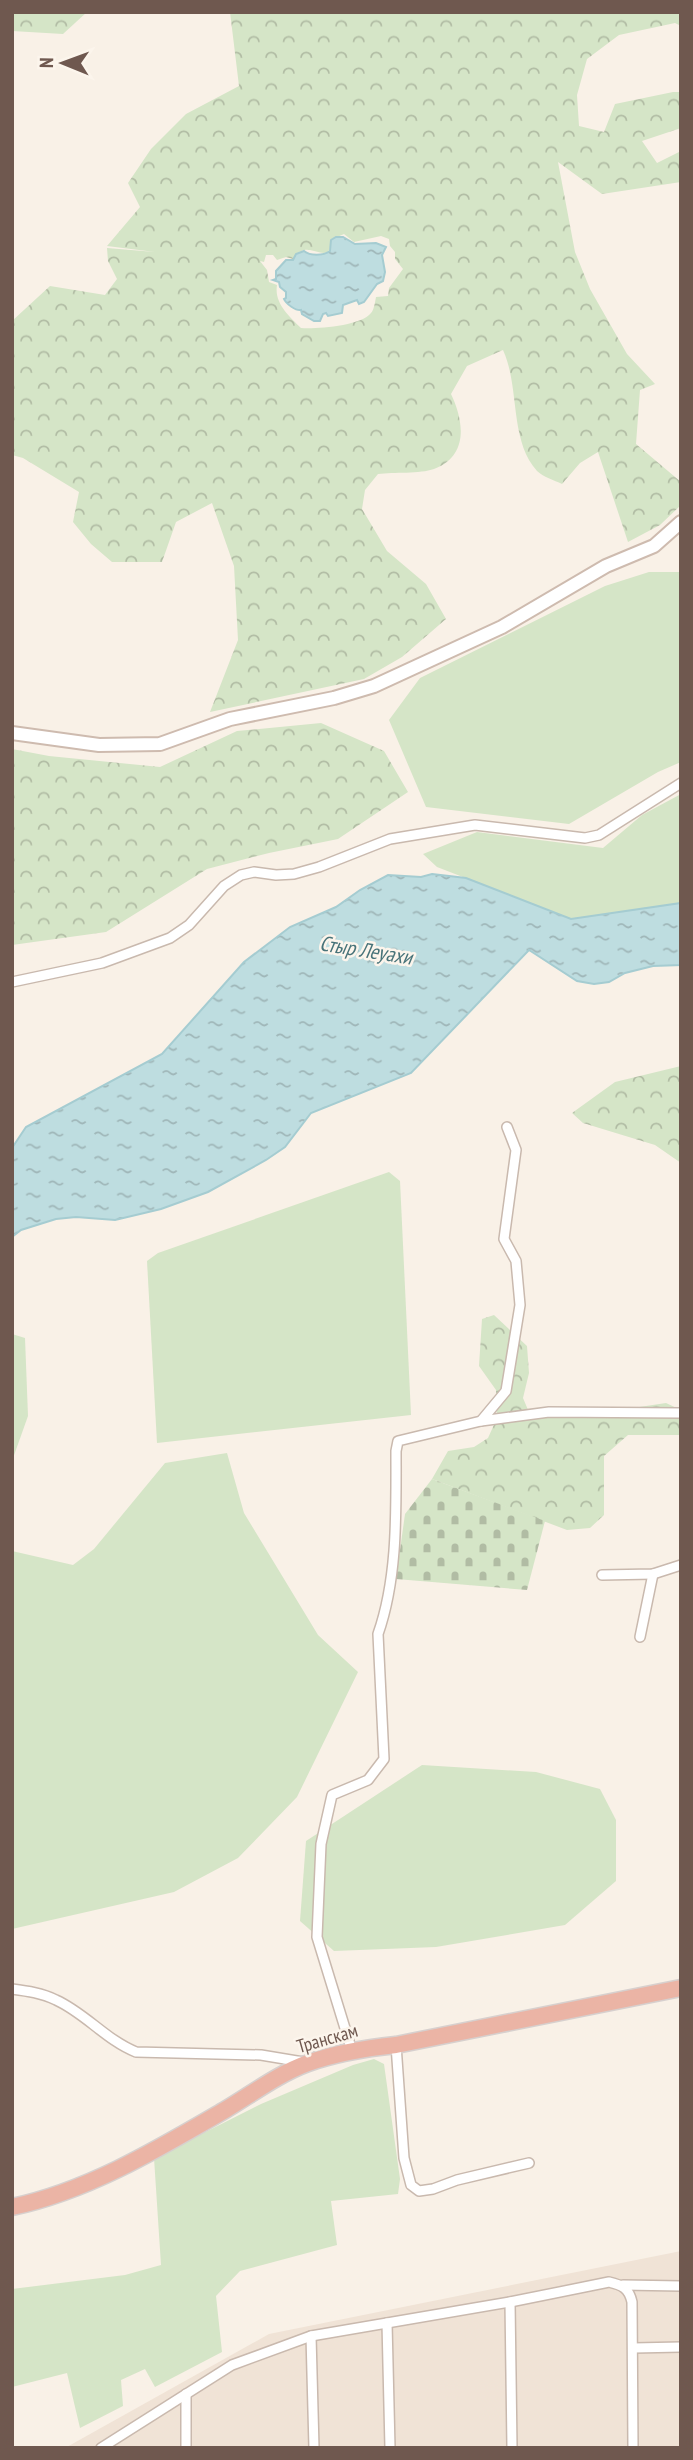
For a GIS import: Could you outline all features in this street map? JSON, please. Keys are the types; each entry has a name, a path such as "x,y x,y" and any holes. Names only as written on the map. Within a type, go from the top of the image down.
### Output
{"highway":[{"name":"Транскам","path":"12,2207 53,2196 150,2152 282,2075 308,2063 352,2051 396,2045 681,1988"}],"main road":[{"path":"12,733 99,745 160,744 230,719 334,698 374,686 502,627 603,568 654,546 681,522"}],"street":[{"path":"12,982 102,963 170,938 189,925 224,886 254,872 294,874 390,839 475,825 585,838 599,835 681,783"},
{"path":"481,1420 506,1391 520,1305 516,1261 504,1239 516,1150 507,1127"},
{"path":"352,2051 317,1937 321,1844 332,1795 368,1780 384,1759 379,1634 384,1618 396,1525 398,1441 481,1420 548,1412 681,1413"},
{"path":"602,1575 653,1574 681,1565"},
{"path":"640,1637 653,1574"},
{"path":"12,1989 57,2000 120,2046 136,2052 261,2055 308,2063"},
{"path":"396,2045 404,2158 411,2185 419,2191 433,2189 457,2180 529,2163"},
{"path":"101,2448 232,2365 311,2336 609,2282 647,2287 681,2286"},
{"path":"623,2285 632,2302 633,2448"},
{"path":"510,2302 512,2448"},
{"path":"387,2323 390,2448"},
{"path":"311,2336 314,2448"},
{"path":"634,2348 681,2347"},
{"path":"186,2394 186,2448"}],"shaded area":[{"path":"681,2251 681,2448 65,2448 269,2334"}],"green space":[{"path":"12,12 87,12 63,34 12,31"},
{"path":"230,12 681,12 681,26 675,23 619,35 587,59 577,95 579,126 604,132 615,104 681,92 681,128 642,141 657,163 681,151 681,182 602,194 558,162 575,252 590,289 627,354 655,384 640,390 636,444 681,482 681,505 660,525 628,542 598,452 580,463 562,484 537,471 522,444 512,380 503,350 467,366 451,394 461,426 461,437 453,456 428,471 378,474 365,490 362,509 387,551 426,584 446,619 402,657 364,679 210,712 238,640 234,566 212,503 176,522 162,562 112,562 91,544 73,522 79,492 23,458 12,455 12,321 50,286 105,295 117,279 108,261 107,248 155,252 107,246 140,207 128,183 151,149 186,114 239,86","holes":["344,234 354,242 381,236 389,239 395,259 403,269 389,288 388,296 376,297 372,312 358,321 328,327 301,328 283,309 278,298 277,285 269,282 267,270 260,261 264,262 266,255 273,255 277,260 286,257 293,259 296,254 305,250 324,253 329,250 330,240"]},
{"path":"649,572 681,572 681,762 658,772 569,824 426,807 389,720 420,678 605,586"},
{"path":"321,723 384,751 408,792 338,839 207,869 106,932 12,945 12,749 49,756 160,767 237,731"},
{"path":"681,794 681,903 571,919 437,867 423,854 477,832 603,848 642,815"},
{"path":"681,1066 681,1163 655,1145 583,1123 572,1113 615,1082"},
{"path":"389,1172 400,1181 411,1415 157,1443 147,1261 158,1253"},
{"path":"494,1315 527,1346 529,1373 523,1398 531,1417 566,1418 666,1403 681,1410 681,1435 628,1435 604,1456 604,1515 590,1528 567,1530 432,1479 448,1451 474,1447 488,1438 497,1418 496,1390 479,1366 482,1319"},
{"path":"12,1334 25,1338 28,1416 12,1461"},
{"path":"227,1453 244,1513 318,1635 358,1672 297,1797 238,1858 174,1892 12,1929 12,1551 73,1565 94,1549 165,1463"},
{"path":"432,1479 545,1521 527,1590 396,1579 405,1514"},
{"path":"422,1765 536,1772 600,1789 616,1820 616,1881 565,1925 436,1947 334,1951 300,1921 306,1841"},
{"path":"374,2059 384,2064 400,2179 398,2194 331,2201 337,2245 240,2271 216,2296 222,2352 155,2387 145,2369 121,2380 123,2406 80,2428 67,2373 12,2387 12,2289 125,2275 161,2265 154,2158 261,2104 353,2065"}],"water":[{"path":"343,237 355,244 376,243 386,247 382,255 385,272 383,281 377,284 364,302 359,304 357,300 343,305 342,313 328,316 326,313 320,321 314,321 287,303 284,299 286,292 279,282 273,280 276,279 276,271 286,260 293,260 296,254 304,251 313,255 327,253 330,251 331,240"},
{"name":"Стыр Леуахи","path":"432,874 466,878 571,919 681,903 681,965 653,966 625,973 609,982 594,984 577,981 529,950 411,1073 311,1113 285,1147 266,1160 208,1192 161,1209 115,1220 76,1217 56,1219 21,1230 12,1237 12,1148 26,1127 162,1054 244,962 290,927 336,907 388,875 421,877"}]}
